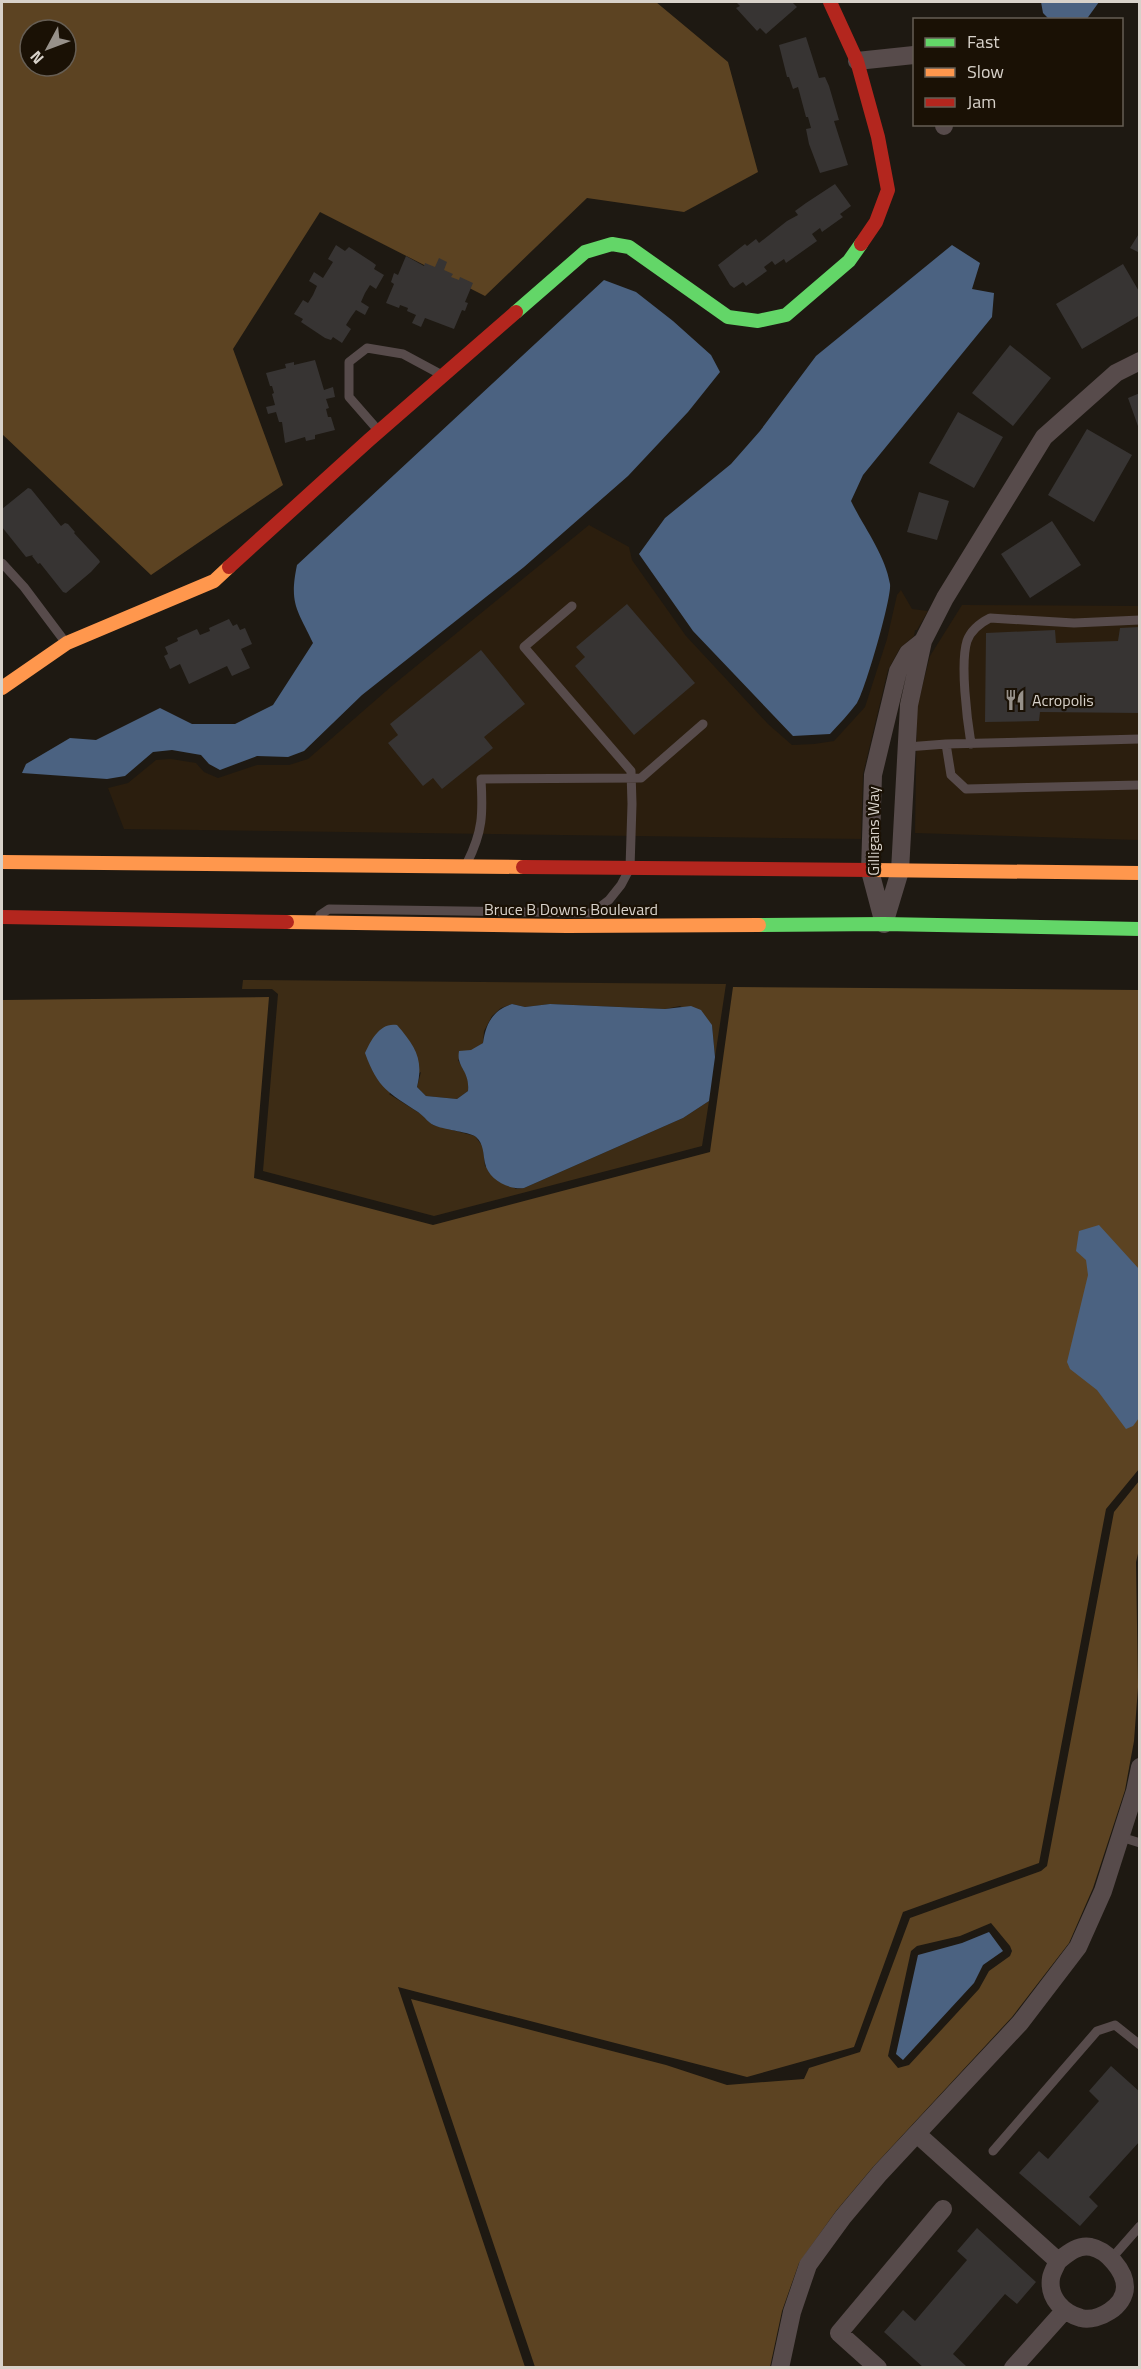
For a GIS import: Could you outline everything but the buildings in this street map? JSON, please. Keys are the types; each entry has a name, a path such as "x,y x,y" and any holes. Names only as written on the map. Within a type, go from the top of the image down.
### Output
{"main road":[{"path":"2,687 67,643 214,580 379,431 585,252 612,244 630,247 728,317 758,321 786,315 849,261 876,222 888,190 878,137 857,61 830,2"},
{"path":"2,862 1140,873"},
{"name":"Bruce B Downs Boulevard","path":"2,917 567,926 884,924 1140,929"}],"street":[{"path":"857,61 913,55"},
{"name":"Gilligans Way","path":"884,924 900,871 909,705 923,641 945,598 1044,437 1116,373 1140,361"},
{"name":"Gilligans Way","path":"884,924 870,871 873,775 898,671 909,653 923,641"},
{"path":"780,2367 792,2312 808,2265 851,2208 1020,2023 1078,1947 1103,1891 1135,1791 1140,1767"},
{"path":"917,2134 1058,2260"},
{"path":"878,2367 839,2333 942,2209"},
{"path":"1091,2247 1111,2259 1122,2272 1125,2289 1116,2306 1103,2317 1083,2319 1064,2311 1053,2295 1051,2278 1058,2260 1073,2249 1091,2247"},
{"path":"1014,2367 1064,2311"}],"lane":[{"path":"379,431 349,397 348,362 367,348 403,354 443,375"},
{"path":"2,563 24,587 67,643"},
{"path":"310,922 329,909 592,913 609,900 621,885 630,868 631,771 524,647 572,606"},
{"path":"971,744 966,710 965,653 967,640 981,623 990,618 1074,623 1140,620"},
{"path":"466,865 478,840 483,813 482,779 641,778 703,724"},
{"path":"907,747 1140,739"},
{"path":"946,744 951,775 966,789 1140,785"},
{"path":"1121,1837 1140,1843"},
{"path":"993,2151 1097,2031 1115,2025 1140,2045"},
{"path":"1111,2259 1140,2226"}],"shaded area":[{"path":"2,2 656,2 728,62 758,172 684,212 587,198 485,296 320,212 233,349 283,485 151,575 2,434"},
{"path":"589,525 629,547 632,560 686,636 768,724 792,745 834,741 865,707 887,639 897,595 901,590 912,609 928,611 915,630 914,636 900,648 888,670 863,774 861,839 124,829 108,788 128,783 156,760 171,759 196,763 204,772 218,778 257,765 289,765 308,759 393,685"},
{"path":"962,605 1139,606 1139,840 915,833 917,707 930,656"},
{"path":"243,980 726,984 715,1057 712,1025 680,1006 665,1009 550,1004 525,1007 512,1004 501,1008 492,1016 484,1031 483,1043 458,1060 469,1079 468,1091 457,1099 426,1096 417,1087 421,1072 389,1094 421,1114 433,1125 475,1136 483,1147 485,1166 516,1189 524,1188 683,1118 709,1101 702,1146 434,1216 263,1171 278,994 272,989 242,989"},
{"path":"733,987 1139,990 1139,1469 1106,1509 1039,1863 903,1912 854,2047 747,2077 398,1987 525,2367 2,2367 2,1000 269,997 254,1178 433,1225 710,1152"},
{"path":"1139,1481 1140,1545 1136,1562 1138,1687 1134,1741 1125,1790 1093,1888 1069,1943 1012,2017 873,2167 836,2211 799,2263 782,2311 770,2367 535,2367 411,1999 666,2065 727,2085 804,2079 809,2068 860,2052 910,1918 1041,1871 1047,1866 1114,1512","holes":["991,1923 1012,1951 1010,1956 989,1971 979,1989 909,2065 898,2068 888,2056 911,1951 917,1946 960,1936"]}],"water":[{"path":"1041,2 1099,2 1087,18 1048,18 1043,13"},
{"path":"952,245 980,263 972,289 994,293 992,317 863,475 851,501 884,562 890,584 883,624 866,681 854,707 830,734 793,736 693,631 639,554 665,518 731,464 760,431 816,356"},
{"path":"604,280 636,292 673,321 711,355 720,372 688,412 628,476 524,567 362,695 304,751 288,757 257,756 220,770 209,764 201,755 172,750 153,752 125,776 107,779 22,773 26,764 70,738 96,740 160,708 192,724 235,724 273,705 313,643 294,598 297,565"},
{"path":"512,1004 525,1007 550,1004 665,1009 691,1006 701,1010 712,1025 715,1057 709,1101 683,1118 524,1188 505,1185 490,1174 482,1146 476,1137 434,1125 391,1094 375,1075 365,1053 381,1029 397,1025 416,1053 419,1068 417,1087 426,1096 457,1099 468,1091 467,1078 459,1061 459,1051 471,1050 483,1043 486,1029 492,1018 500,1010"},
{"path":"1099,1225 1139,1269 1139,1418 1133,1426 1126,1429 1097,1390 1070,1369 1067,1362 1088,1275 1086,1260 1076,1251 1079,1231"},
{"path":"989,1932 1003,1951 983,1965 974,1983 903,2060 896,2054 918,1955 962,1943"}],"traffic: fast":[{"path":"516,312 585,252 612,244 629,247 728,317 758,321 786,315 849,261 861,244"},
{"path":"759,925 884,924 1140,929"}],"traffic: slow":[{"path":"2,688 67,643 214,581 229,567"},
{"path":"2,862 523,867"},
{"path":"871,870 1140,873"},
{"path":"287,922 567,926 759,925"}],"traffic: jam":[{"path":"830,2 857,61 878,137 888,190 876,222 861,244"},
{"path":"229,567 369,440 516,312"},
{"path":"523,867 871,870"},
{"path":"2,917 287,922"}],"place":[{"name":"Acropolis","path":"1015,700"}]}
